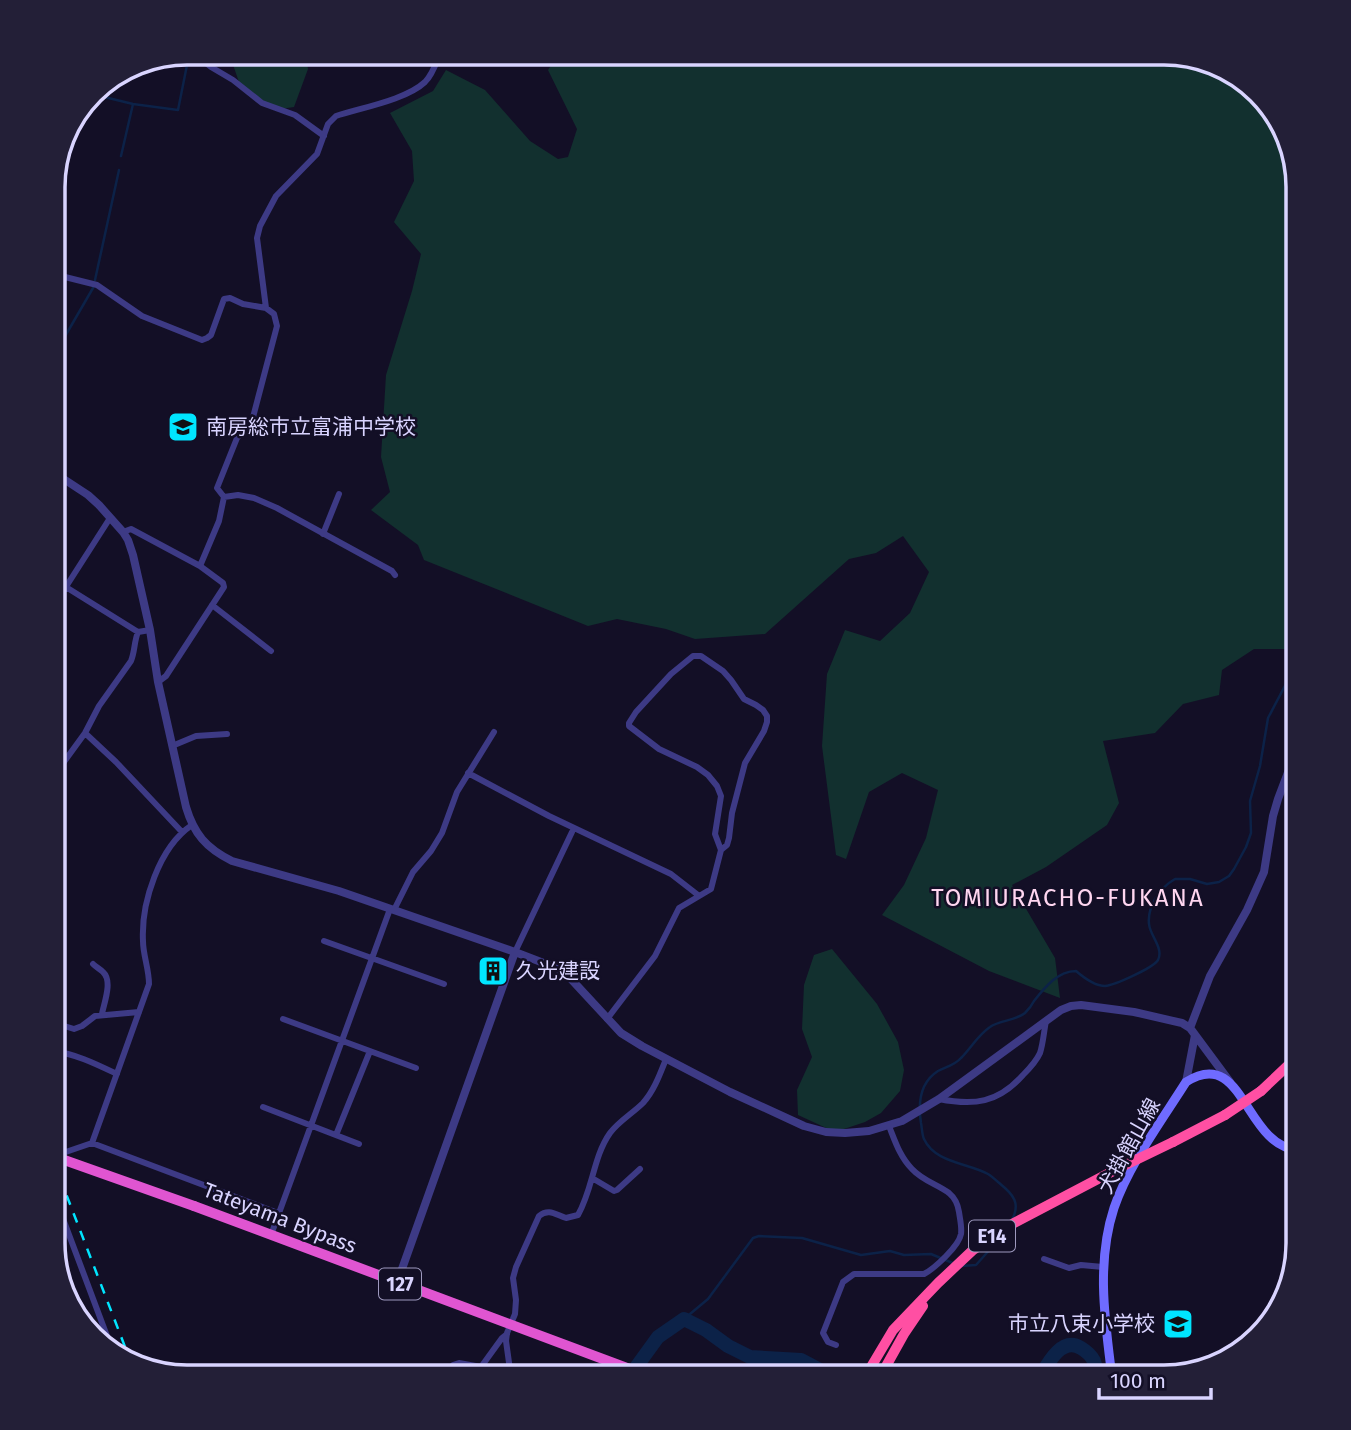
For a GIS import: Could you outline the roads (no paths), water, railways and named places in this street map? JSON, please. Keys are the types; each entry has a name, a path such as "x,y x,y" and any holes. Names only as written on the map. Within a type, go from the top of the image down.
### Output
{"highway":[{"name":"E14","path":"938,1283 983,1242 1055,1201 1225,1115 1261,1091 1286,1067"},
{"name":"Tateyama Bypass","path":"65,1161 271,1235 508,1329 620,1365"},
{"path":"872,1365 893,1330 938,1283"},
{"path":"887,1365 938,1283"}],"main road":[{"name":"犬掛館山線","path":"1111,1365 1103,1267 1117,1200 1135,1164 1186,1082 1194,1077 1210,1074 1230,1082"},
{"path":"1230,1082 1263,1130 1272,1140 1286,1147"}],"street":[{"path":"208,65 233,80 262,103 295,115 324,136"},
{"path":"266,308 257,237 276,196 317,154 328,124 335,116 405,95 424,83 435,65"},
{"path":"65,277 97,285 142,316 202,340 211,335 224,299 230,298 243,304 266,308 274,314 277,326 252,421 237,438 217,488 224,498 219,520 200,566"},
{"path":"65,480 88,495 123,532 133,555 150,630 158,682 192,825 206,844 232,861 339,891 554,967 570,979 621,1033 730,1092 804,1126 826,1132 869,1131 902,1121 939,1099 1061,1010 1071,1006 1134,1012 1182,1023 1230,1082"},
{"path":"323,534 339,494"},
{"path":"224,498 238,495 254,498 277,508 395,575"},
{"path":"110,518 66,587 138,632 150,630"},
{"path":"123,532 131,529 141,533 200,566 223,583 224,587 166,676 158,682"},
{"path":"212,605 271,651"},
{"path":"65,760 131,661 138,632"},
{"path":"607,1019 654,956 679,908 711,889 721,850 715,834 721,796 708,775 659,749 629,726 646,701 671,674 693,656 701,656 723,671 744,699 756,705 767,716 764,731 746,763 732,813 727,845 721,850"},
{"path":"271,1235 392,910 413,872 442,833 457,792 494,732"},
{"path":"85,733 182,832"},
{"path":"172,746 196,736 227,734"},
{"path":"468,774 671,874 698,895"},
{"path":"1186,1082 1192,1032 1210,976 1247,910 1264,872 1273,816 1286,778"},
{"path":"92,1143 149,984 142,932 155,876 170,847 182,832 192,825"},
{"path":"397,1283 515,952 572,832"},
{"path":"324,941 444,984"},
{"path":"93,964 105,973 107,978 102,1014"},
{"path":"65,1026 74,1029 82,1027 95,1016 102,1014 139,1012"},
{"path":"283,1019 416,1068"},
{"path":"939,1099 974,1103 995,1098 1017,1082 1040,1054 1046,1021"},
{"path":"336,1135 370,1051"},
{"path":"65,1053 117,1074"},
{"path":"482,1365 508,1329 515,1314 513,1278 539,1216 544,1212 552,1212 566,1218 578,1215 604,1144 611,1133 651,1092 666,1059"},
{"path":"263,1107 359,1144"},
{"path":"836,1345 828,1342 823,1333 843,1282 854,1273 924,1274 933,1269 960,1239 962,1231 953,1197 921,1178 909,1167 897,1148 889,1126"},
{"path":"65,1152 92,1143 278,1213"},
{"path":"592,1178 617,1191 640,1169"},
{"path":"65,1226 106,1333"},
{"path":"1044,1259 1069,1268 1081,1265 1103,1267"},
{"path":"508,1329 506,1341 509,1365"}],"waterway":[{"path":"105,97 178,110 187,65"},
{"path":"121,156 133,104"},
{"path":"95,280 119,170"},
{"path":"65,336 93,288"},
{"path":"1012,1220 1015,1202 1005,1188 988,1174 944,1158 929,1147 923,1137 920,1116 923,1088 938,1071 959,1060 990,1027 1025,1013 1043,990 1063,974 1076,971 1093,983 1105,986 1133,976 1158,960 1158,946 1150,928 1149,917 1160,892 1175,879 1190,879 1207,884 1219,882 1229,876 1246,847 1251,833 1250,801 1260,766 1268,718 1286,684"},
{"path":"684,1319 708,1299 753,1238 759,1236 802,1238 861,1255 890,1251 904,1255 931,1254 955,1264"},
{"path":"961,1266 976,1265 1001,1237"},
{"path":"638,1365 658,1337 684,1319 750,1357 801,1360 810,1365"},
{"path":"1047,1365 1062,1348 1074,1345 1083,1349 1095,1365"}],"railway":[{"path":"65,1191 126,1349"}],"place":[{"name":"南房総市立富浦中学校","path":"183,427"},
{"name":"久光建設","path":"493,971"},
{"name":"市立八束小学校","path":"1178,1324"}],"district":[{"name":"TOMIURACHO-FUKANA","path":"1068,898"}]}
